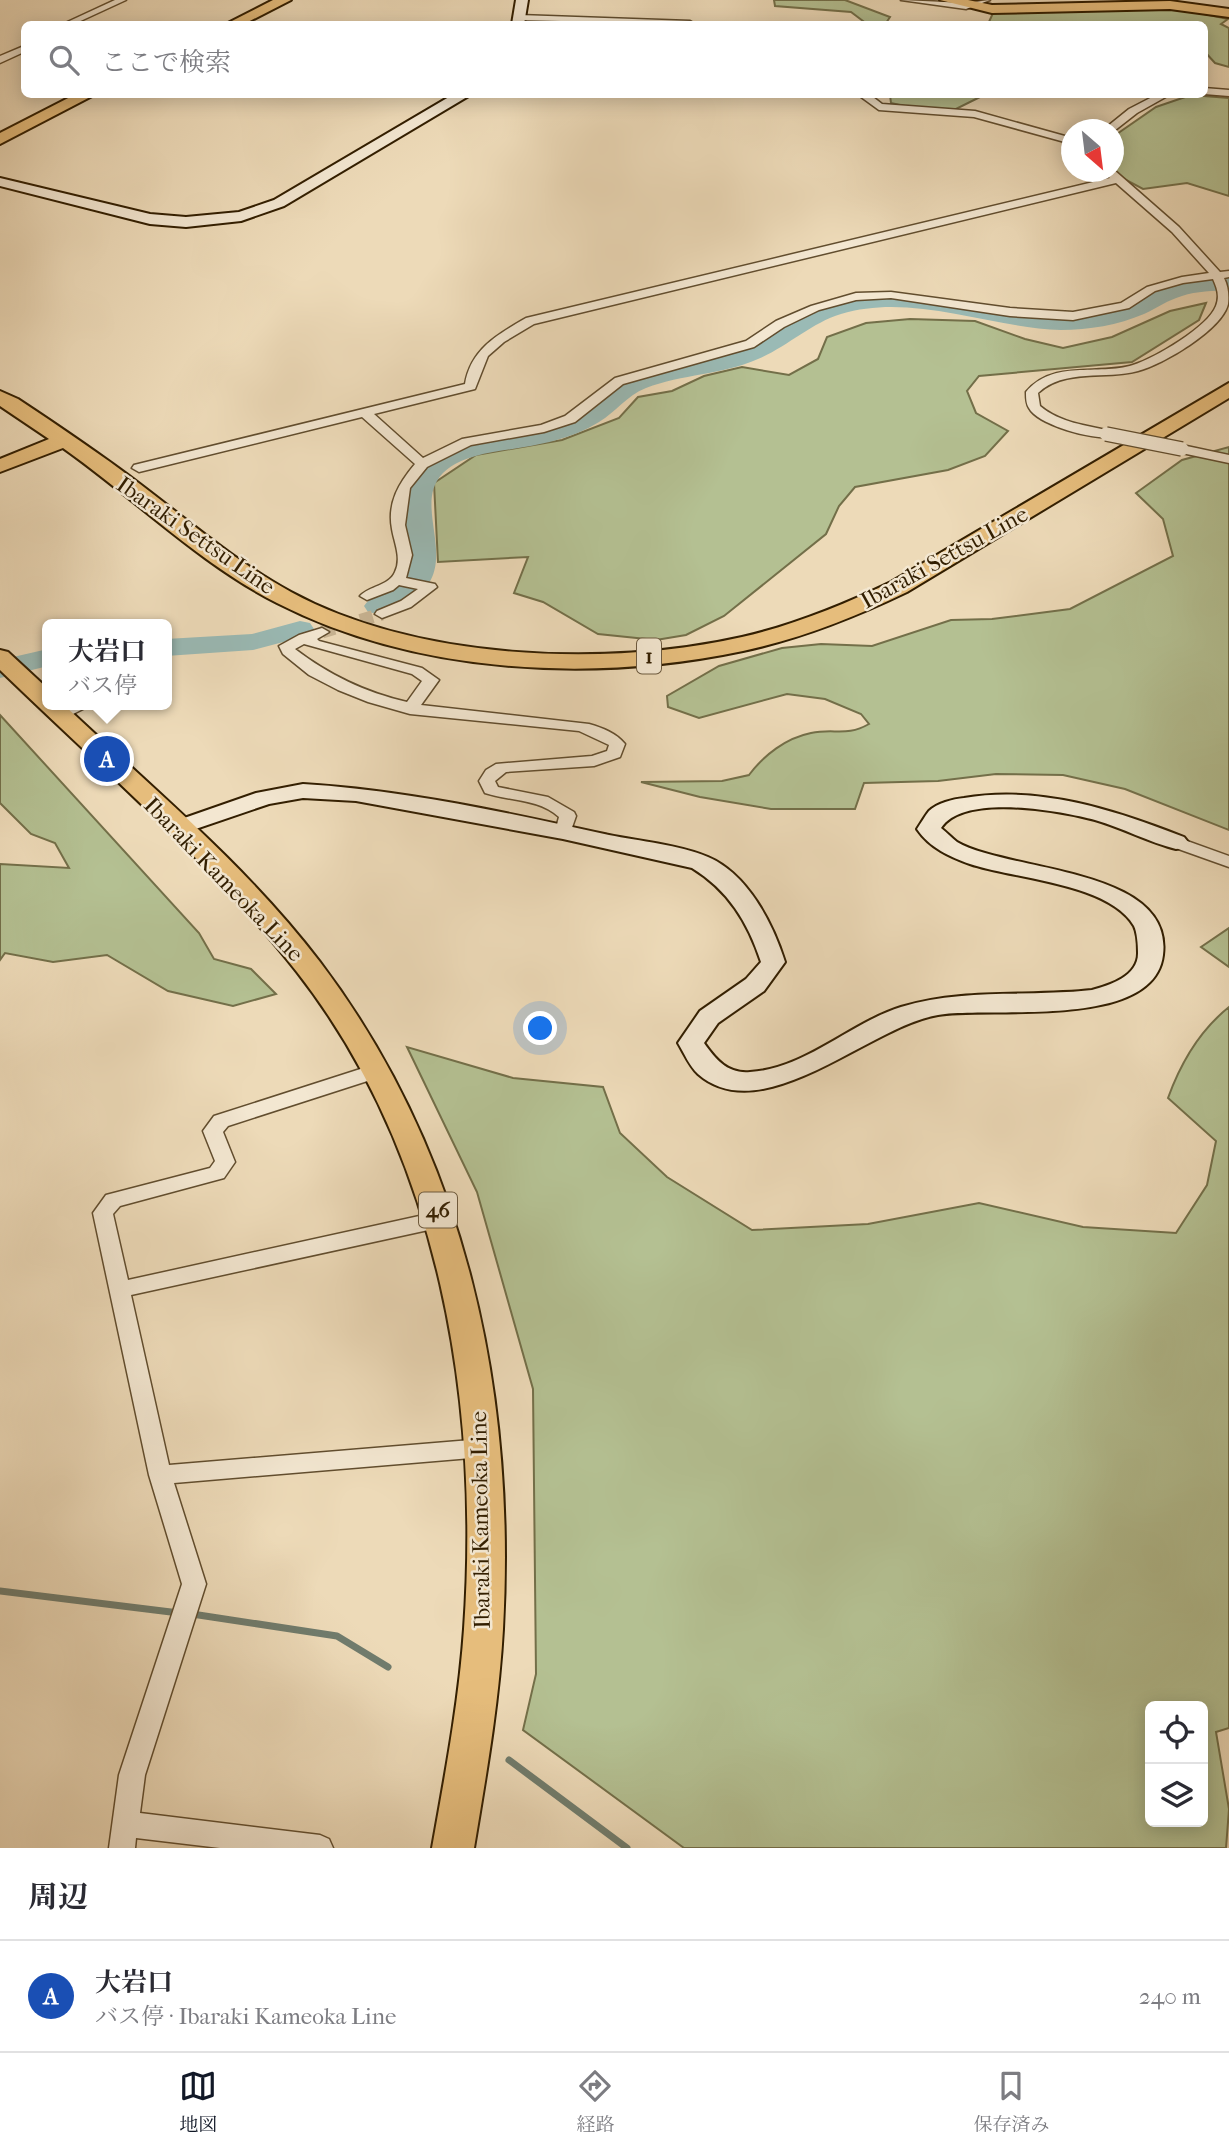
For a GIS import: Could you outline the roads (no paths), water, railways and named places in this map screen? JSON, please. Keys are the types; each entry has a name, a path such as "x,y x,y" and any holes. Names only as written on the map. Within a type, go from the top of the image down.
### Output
{"main road":[{"path":"224,21 269,0"},
{"path":"239,21 284,0"},
{"path":"947,0 966,6 1025,10 1178,5 1229,13"},
{"path":"0,128 64,98"},
{"path":"0,139 81,98"},
{"name":"Ibaraki Settsu Line","path":"63,442 83,452 248,576 319,614 403,641 440,648 517,658 590,659 682,652 736,644 800,628 864,604 899,587 1229,390"},
{"path":"0,397 63,442"},
{"path":"0,466 63,442"},
{"name":"Ibaraki Kameoka Line","path":"0,657 42,693"},
{"name":"Ibaraki Kameoka Line","path":"61,710 241,890 302,960 379,1070 416,1148 442,1219 471,1340 483,1448 485,1598 473,1722 453,1848"}],"street":[{"path":"75,21 122,0"},
{"path":"518,21 522,0"},
{"path":"905,0 966,6 986,0"},
{"path":"0,51 21,45"},
{"path":"0,60 21,50"},
{"path":"1208,91 1229,93"},
{"path":"0,182 150,219 186,222 241,216 279,203 458,98"},
{"path":"867,98 879,107 975,114 1061,138"},
{"path":"1122,119 1158,98"},
{"path":"139,468 471,386 472,364 490,347 530,321 1086,182"},
{"path":"1122,182 1156,210 1222,279 1224,294 1221,308 1210,323 1157,360 1129,369 1053,378 1037,386 1032,392 1034,407 1053,421 1229,459"},
{"path":"399,580 405,566 398,525 404,487 422,464 467,442 544,428 570,419 619,381 750,344 795,316 838,300 891,295 1022,313 1073,316 1125,306 1151,289 1182,280 1222,279"},
{"path":"364,412 422,464"},
{"path":"367,596 399,580 430,587 396,609 382,614"},
{"path":"322,632 286,646 299,662 321,678 351,692 410,709 575,726 604,733 617,744 614,754 594,761 502,767 492,773 487,781 491,790 506,796 551,801 560,806 568,816 563,832"},
{"path":"304,638 314,644 417,671 431,680 410,709"},
{"path":"178,828 264,798 303,791 356,794 563,832 700,862 715,870 734,887 769,946 773,962 758,983 712,1011 697,1026 691,1043 699,1060 716,1075 740,1081 774,1080 899,1016 937,1006 984,1001 1080,1002 1128,987 1144,974 1151,958 1151,941 1144,924 1131,909 1109,894 1080,883 956,852 935,839 929,829 931,821 941,811 952,806 983,802 1054,804 1104,816 1229,862"},
{"path":"320,1848 124,1836 132,1775 194,1584 160,1475 103,1213 113,1200 217,1173 225,1162 214,1131 221,1121 379,1070"},
{"path":"118,1290 442,1219"},
{"path":"160,1475 483,1448"}],"waterway":[{"path":"378,606 394,599 418,581 424,556 417,508 418,492 425,477 439,464 466,451 541,437 566,429 598,412 617,393 635,384 663,375 738,359 763,348 823,313 863,302 920,303 1005,318 1061,323 1121,315 1179,290 1229,283"},
{"path":"172,648 253,642 300,629"},
{"path":"0,669 42,658"},
{"path":"0,1591 179,1613"},
{"path":"192,1614 337,1636 388,1667"},
{"path":"509,1760 627,1848"}],"tunnel":[{"path":"322,632 382,614"}],"place":[{"name":"大岩口","path":"107,759"}]}
